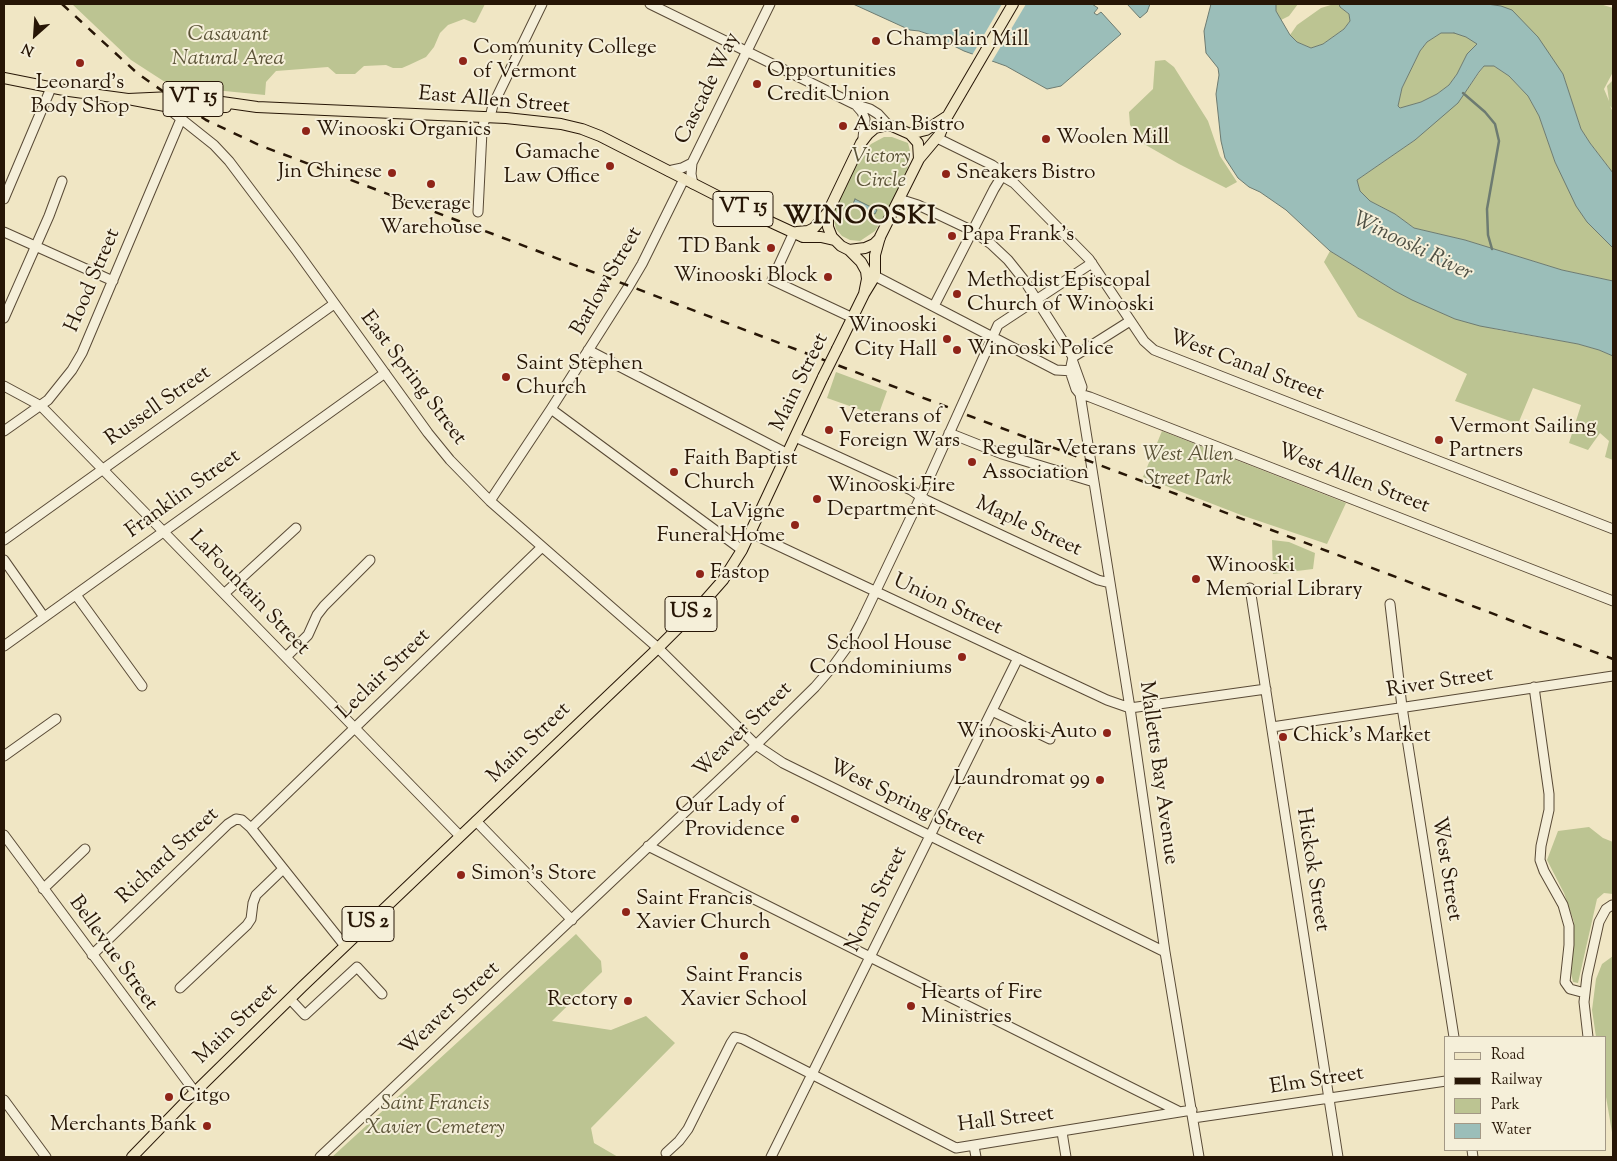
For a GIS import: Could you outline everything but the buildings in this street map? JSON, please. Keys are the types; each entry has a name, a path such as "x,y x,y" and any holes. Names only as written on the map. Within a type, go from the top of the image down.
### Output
{"main road":[{"name":"Main Street","path":"132,1157 194,1092 290,999 658,648 723,580 742,550 864,294 875,276 875,255 880,238 903,201 919,159 937,138 947,117 1013,4"},
{"name":"East Allen Street","path":"4,78 51,88 165,106 187,108 258,106"},
{"name":"East Allen Street","path":"128,99 172,98 258,106 546,121 582,129 600,136 803,237 821,237 834,240"},
{"name":"Main Street","path":"910,134 926,130 947,117"},
{"path":"834,240 828,227 828,212 864,138 875,128 889,126 899,128 910,134 918,143 919,159"},
{"name":"VT 15","path":"794,232 808,231 814,228 828,212"},
{"path":"849,250 865,248 874,244 880,238"},
{"name":"Main Street","path":"834,240 849,250 866,271 867,284 864,294"}],"street":[{"path":"478,212 482,131 542,4"},
{"path":"650,4 854,104 874,111 889,126"},
{"name":"Cascade Way","path":"689,181 692,163 770,4"},
{"path":"4,199 51,88"},
{"path":"854,104 862,112 865,119 864,138"},
{"name":"East Spring Street","path":"165,106 214,145 230,161 444,453 490,501 658,648"},
{"name":"Hood Street","path":"4,431 48,400 72,370 82,353 181,119"},
{"name":"West Canal Street","path":"937,138 992,165 999,170 1002,176 1014,183 1092,263 1147,345 1158,352 1613,529"},
{"name":"Cascade Way","path":"668,171 682,168 692,163"},
{"path":"934,306 996,184 1002,176"},
{"path":"4,318 51,211 62,181"},
{"name":"Barlow Street","path":"490,501 551,409 642,264 689,181"},
{"name":"Malletts Bay Avenue","path":"903,201 918,205 973,231 1008,260 1036,300 1073,365 1076,389 1080,394 1130,708 1165,952 1199,1157"},
{"path":"4,232 113,281"},
{"path":"794,232 772,280 853,318"},
{"name":"Weaver Street","path":"320,1157 756,745 815,687 834,665 850,643 875,592 921,496 998,325 1092,263"},
{"path":"875,276 1056,370 1073,365 1130,321"},
{"name":"Russell Street","path":"4,540 334,304"},
{"path":"588,350 788,454"},
{"name":"Franklin Street","path":"4,646 385,373"},
{"name":"LaFountain Street","path":"4,386 41,406 460,836"},
{"name":"West Allen Street","path":"1080,394 1613,601"},
{"path":"551,409 742,550"},
{"path":"949,433 1002,454 1094,482"},
{"name":"Maple Street","path":"795,437 911,490 1098,580 1110,583"},
{"path":"225,594 296,528"},
{"name":"Union Street","path":"750,533 1114,703 1130,708"},
{"name":"Leclair Street","path":"251,828 542,547"},
{"path":"4,560 44,617"},
{"path":"286,657 308,634 317,615 324,606 370,560"},
{"name":"Hickok Street","path":"1250,588 1338,1157"},
{"path":"76,595 142,686"},
{"name":"West Street","path":"1390,604 1402,707 1454,1036"},
{"name":"West Spring Street","path":"658,648 756,745 783,763 1165,952"},
{"name":"North Street","path":"771,1157 1018,658"},
{"name":"River Street","path":"1272,727 1613,676"},
{"path":"1534,687 1549,794 1549,810 1540,846 1540,860 1563,905 1569,926 1565,982 1570,989 1585,993"},
{"path":"1130,708 1266,689"},
{"path":"992,711 1050,739"},
{"path":"4,756 56,719"},
{"name":"Richard Street","path":"92,955 232,820 242,820 251,828"},
{"path":"476,822 572,920"},
{"path":"251,828 345,946"},
{"name":"Bellevue Street","path":"4,835 194,1092"},
{"path":"648,846 1180,1112"},
{"path":"43,889 85,849"},
{"path":"180,988 247,925 251,919 256,895 283,869"},
{"path":"1588,1036 1585,993 1597,929 1606,909 1612,905"},
{"path":"290,999 306,1015 357,966 382,994"},
{"name":"Hall Street","path":"666,1153 679,1141 688,1128 735,1037 743,1039 956,1148 1180,1112 1192,1114"},
{"name":"Elm Street","path":"1192,1114 1329,1098 1444,1081"},
{"path":"4,1100 46,1157"},
{"path":"1062,1132 1066,1157"},
{"path":"974,1146 976,1157"}],"green space":[{"name":"Casavant Natural Area","path":"72,4 485,4 476,22 464,19 448,25 440,33 434,47 426,57 402,68 393,68 386,65 364,66 355,74 336,74 328,67 276,71 266,82 265,95 174,86 165,82 131,60"},
{"path":"1276,4 1298,4 1289,16 1281,20 1276,11"},
{"path":"1339,4 1349,14 1350,21 1344,29 1323,44 1311,48 1297,42 1290,35 1297,25 1321,8"},
{"path":"1487,4 1600,4 1613,8 1613,72 1604,89 1609,101 1607,86 1613,80 1613,109 1610,106 1613,112 1613,173 1581,129 1563,74"},
{"path":"1454,32 1477,44 1467,54 1449,85 1421,102 1401,108 1398,106 1402,88 1420,51 1427,42 1441,33"},
{"path":"1165,60 1174,67 1208,121 1220,156 1237,182 1226,188 1144,144 1130,125 1129,112 1153,89 1155,61"},
{"path":"1484,66 1494,66 1509,76 1528,96 1539,116 1555,162 1587,222 1613,248 1613,281 1562,270 1465,240 1414,228 1395,214 1370,201 1360,191 1357,180 1415,140 1466,91"},
{"name":"Victory Circle","path":"884,137 892,137 908,143 910,151 908,167 887,212 875,231 860,241 850,240 842,236 836,229 833,217 835,209 862,154 871,144"},
{"path":"1330,251 1395,291 1455,319 1499,330 1578,344 1613,356 1613,460 1605,457 1609,441 1600,433 1588,450 1569,443 1581,405 1533,388 1518,424 1455,401 1467,374 1358,317 1324,262"},
{"path":"836,372 887,391 878,416 827,398"},
{"name":"West Allen Street Park","path":"1162,431 1346,503 1327,544 1241,515 1143,477"},
{"path":"1272,540 1289,542 1315,553 1313,569 1273,574"},
{"path":"1589,827 1603,838 1613,842 1613,894 1604,893 1597,899 1578,983 1573,982 1571,973 1574,922 1564,893 1547,860 1558,831"},
{"name":"Saint Francis Xavier Cemetery","path":"576,934 601,961 602,972 552,1021 611,1030 646,1016 675,1043 591,1128 594,1143 618,1157 332,1157"},
{"path":"1613,956 1613,1138 1607,1103 1607,1036 1596,1036 1592,1010 1596,979 1602,964"}],"water":[{"path":"853,4 1092,4 1098,8 1094,13 1097,15 1101,12 1121,34 1061,86 1047,89 1006,66 964,51 934,36 910,30"},
{"path":"1127,4 1150,4 1147,12 1140,18"},
{"name":"Winooski River","path":"1211,4 1276,4 1276,11 1290,35 1297,42 1311,48 1323,44 1344,29 1350,21 1349,14 1339,4 1487,4 1512,10 1538,37 1563,74 1581,129 1613,173 1613,248 1587,222 1576,206 1555,162 1539,116 1528,96 1509,76 1494,66 1484,66 1458,103 1415,140 1357,180 1360,191 1370,201 1395,214 1414,228 1465,240 1562,270 1613,281 1613,356 1578,344 1480,326 1455,319 1412,300 1330,251 1286,210 1260,192 1249,187 1238,178 1225,158 1221,141 1216,94 1219,75 1218,68 1206,53 1204,31","holes":["1441,33 1454,33 1466,37 1477,44 1467,54 1449,85 1421,102 1400,108 1398,106 1402,88 1420,51 1427,42"]},
{"path":"855,199 877,210 875,214 853,204"}],"pier":[{"path":"1002,4 1026,4 991,63 971,57"}],"waterway":[{"path":"1463,93 1485,112 1495,124 1499,141 1487,209 1488,235 1492,249"}],"railway":[{"path":"62,4 137,73 206,120 259,145 950,408"},
{"path":"967,415 1613,659"}],"place":[{"name":"Champlain Mill","path":"876,41"},
{"name":"Community College of Vermont","path":"463,61"},
{"name":"Leonard's Body Shop","path":"80,63"},
{"name":"Opportunities Credit Union","path":"757,84"},
{"name":"Asian Bistro","path":"843,126"},
{"name":"Winooski Organics","path":"306,131"},
{"name":"Woolen Mill","path":"1046,139"},
{"name":"Gamache Law Office","path":"610,166"},
{"name":"Jin Chinese","path":"392,173"},
{"name":"Sneakers Bistro","path":"946,174"},
{"name":"Beverage Warehouse","path":"431,184"},
{"name":"Papa Frank's","path":"952,236"},
{"name":"TD Bank","path":"771,248"},
{"name":"Winooski Block","path":"828,277"},
{"name":"Methodist Episcopal Church of Winooski","path":"957,294"},
{"name":"Winooski City Hall","path":"947,339"},
{"name":"Winooski Police","path":"957,350"},
{"name":"Saint Stephen Church","path":"506,377"},
{"name":"Veterans of Foreign Wars","path":"829,430"},
{"name":"Vermont Sailing Partners","path":"1439,440"},
{"name":"Regular Veterans Association","path":"972,462"},
{"name":"Faith Baptist Church","path":"674,472"},
{"name":"Winooski Fire Department","path":"817,499"},
{"name":"LaVigne Funeral Home","path":"795,525"},
{"name":"Fastop","path":"700,574"},
{"name":"Winooski Memorial Library","path":"1196,579"},
{"name":"School House Condominiums","path":"962,657"},
{"name":"Winooski Auto","path":"1107,733"},
{"name":"Chick's Market","path":"1283,737"},
{"name":"Laundromat 99","path":"1100,780"},
{"name":"Our Lady of Providence","path":"795,819"},
{"name":"Simon's Store","path":"461,875"},
{"name":"Saint Francis Xavier Church","path":"626,912"},
{"name":"Saint Francis Xavier School","path":"744,956"},
{"name":"Rectory","path":"628,1001"},
{"name":"Hearts of Fire Ministries","path":"911,1006"},
{"name":"Citgo","path":"169,1097"},
{"name":"Merchants Bank","path":"207,1126"}],"district":[{"name":"WINOOSKI","path":"860,219"}]}
